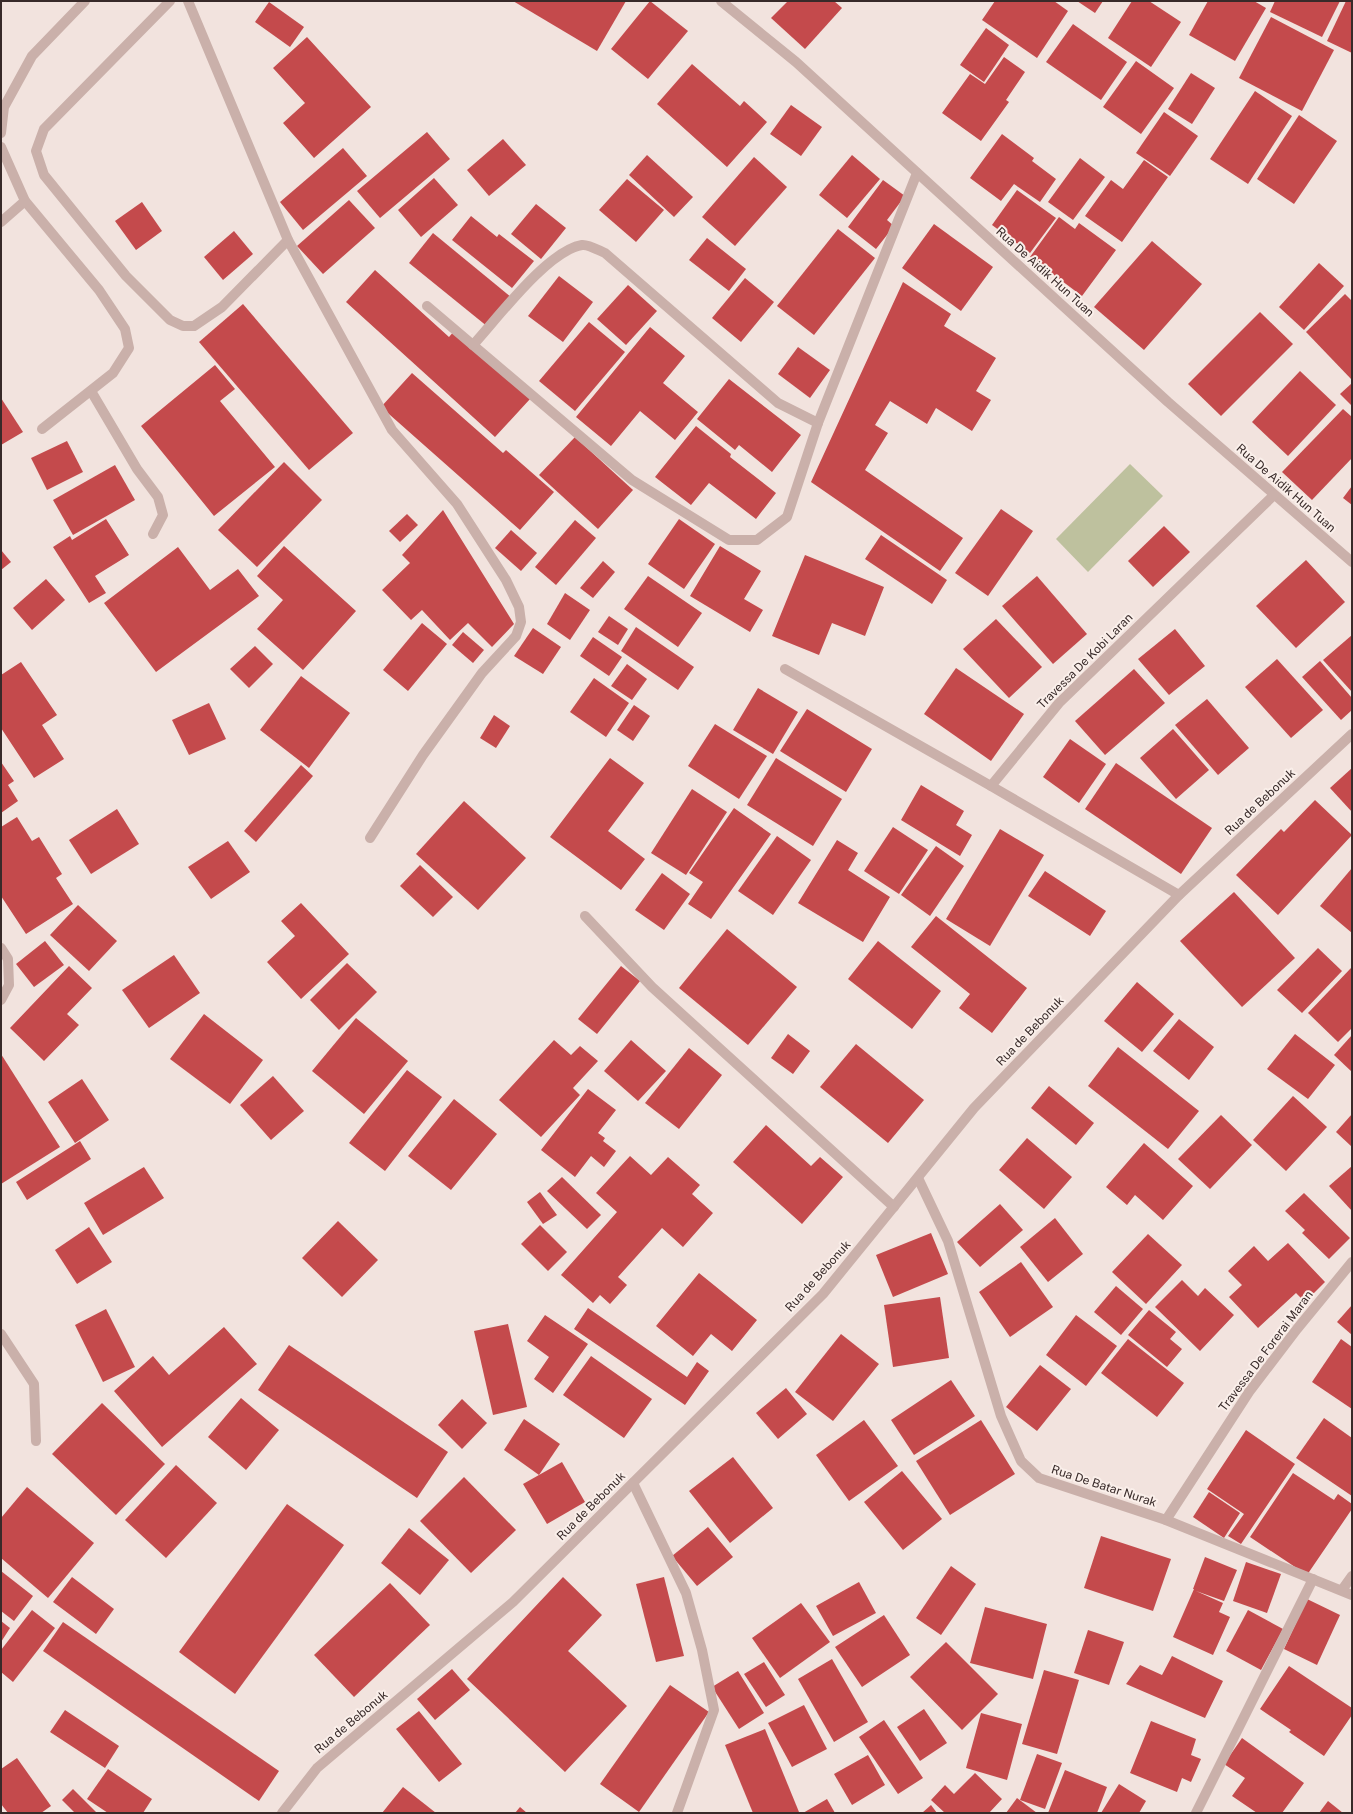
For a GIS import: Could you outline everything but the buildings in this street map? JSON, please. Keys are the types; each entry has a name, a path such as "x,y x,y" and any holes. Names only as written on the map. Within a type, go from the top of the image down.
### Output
{"street":[{"path":"1,133 4,107 32,56 85,1"},
{"path":"170,1 44,129 36,151 44,175 126,276 170,320 182,326 194,326 222,307 288,240"},
{"path":"188,1 288,240 392,430 457,504 506,580 519,607 522,622 516,636 482,673 423,755 370,838"},
{"name":"Rua De Aidik Hun Tuan","path":"721,1 796,62 1168,402 1352,562"},
{"path":"1,147 25,201 99,290 125,329 129,348 113,373 42,429"},
{"path":"427,306 632,480 729,540 757,540 787,516 818,423 917,173"},
{"path":"1,222 25,201"},
{"path":"473,346 543,267 566,250 583,245 604,253 778,403 818,423"},
{"path":"90,391 138,469 158,497 163,515 153,534"},
{"name":"Travessa De Kobi Laran","path":"991,786 1059,703 1274,495"},
{"path":"785,669 1179,895"},
{"name":"Rua de Bebonuk","path":"282,1813 317,1768 513,1602 823,1294 974,1108 1179,895 1352,734"},
{"path":"585,916 652,988 894,1208"},
{"path":"1,948 8,958 9,986 1,1000"},
{"name":"Rua De Batar Nurak","path":"918,1178 948,1241 1001,1416 1021,1461 1039,1478 1166,1520 1352,1595"},
{"name":"Travessa De Forerai Maran","path":"1166,1520 1249,1392 1297,1329 1352,1262"},
{"path":"1,1334 34,1384 36,1441"},
{"path":"633,1483 686,1593 702,1650 714,1710 677,1813"},
{"path":"1342,1590 1352,1576"},
{"path":"1196,1813 1314,1579"}],"green space":[{"path":"1130,464 1163,496 1088,572 1056,539"}]}
